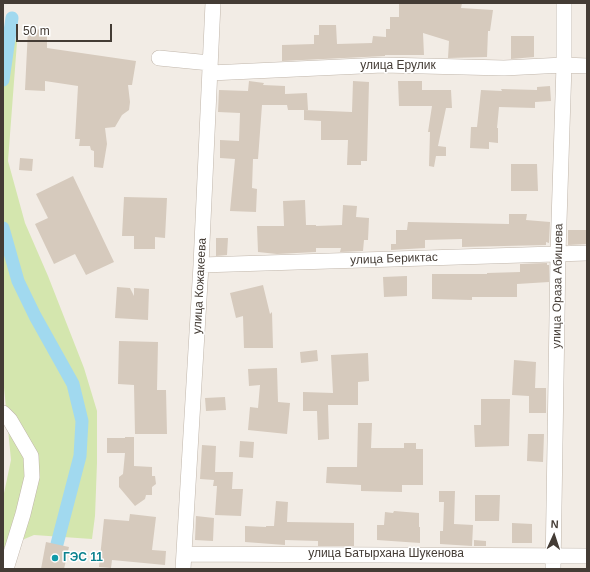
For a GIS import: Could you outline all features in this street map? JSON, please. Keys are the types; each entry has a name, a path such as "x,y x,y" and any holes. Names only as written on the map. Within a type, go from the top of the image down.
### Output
{"street":[{"name":"улица Кожакеева","path":"183,569 202,265 213,3"},
{"name":"улица Ораза Абишева","path":"553,562 558,253 564,65 564,3"},
{"name":"улица Ерулик","path":"159,58 210,68 383,64 504,68 564,65 587,66"},
{"name":"улица Бериктас","path":"202,265 587,253"},
{"path":"3,413 10,420 32,456 32,477 23,514 6,569"},
{"name":"улица Батырхана Шукенова","path":"184,554 553,562 587,556"}],"green space":[{"path":"3,25 17,42 8,161 25,223 48,276 84,368 97,411 97,463 95,516 92,539 34,535 3,548 3,498 11,460 3,377"}],"building":[{"path":"399,3 462,3 461,8 493,10 490,31 488,31 487,57 448,58 449,41 423,33 424,55 385,55 282,61 282,45 314,44 314,35 319,35 319,25 336,25 337,44 372,43 373,36 386,37 386,29 390,29 390,17 399,17"},
{"path":"28,29 47,30 47,48 136,61 132,85 128,85 130,102 129,110 122,115 115,127 105,128 107,144 103,168 94,167 94,151 91,150 90,146 79,146 80,139 75,139 78,86 45,81 45,91 25,90"},
{"path":"511,36 534,36 534,57 511,59"},
{"path":"249,81 264,83 263,85 285,86 285,94 307,93 308,110 288,110 287,105 262,105 258,159 253,159 252,188 257,189 256,212 230,211 235,159 220,158 220,140 239,141 240,113 218,112 219,90 248,91"},
{"path":"353,81 369,82 367,161 361,161 361,165 347,165 348,140 321,140 321,121 304,120 304,110 352,112"},
{"path":"398,81 422,81 422,90 451,90 452,108 446,108 438,146 446,147 446,156 436,156 434,167 429,166 430,132 428,132 432,106 399,106"},
{"path":"550,86 551,101 535,102 535,108 499,107 497,128 498,143 489,142 489,149 470,148 471,127 477,127 481,90 537,90 537,87"},
{"path":"20,158 33,159 32,171 19,170"},
{"path":"511,164 537,164 538,191 511,191"},
{"path":"73,176 114,262 86,275 75,254 54,264 35,224 48,218 36,194"},
{"path":"124,197 167,198 165,238 155,237 155,249 134,249 134,236 122,236"},
{"path":"305,200 306,225 342,225 343,205 357,206 356,217 369,218 368,240 364,240 363,251 340,252 341,248 316,248 316,252 277,254 258,252 257,226 284,226 283,201"},
{"path":"509,214 527,214 526,220 550,222 549,243 546,242 546,245 462,247 462,239 425,240 425,248 391,250 391,244 396,244 396,230 407,230 408,222 509,224"},
{"path":"568,230 587,230 587,244 568,245"},
{"path":"216,238 228,238 227,255 216,256"},
{"path":"547,263 547,265 549,265 549,282 517,284 517,297 472,297 472,300 432,299 432,274 487,274 520,272 520,264"},
{"path":"407,276 407,296 384,297 383,277"},
{"path":"263,285 270,314 272,312 273,348 244,348 243,316 236,318 230,293"},
{"path":"117,287 130,288 134,296 134,288 149,289 148,320 115,318"},
{"path":"119,341 158,342 157,390 166,390 167,434 135,434 134,385 118,384"},
{"path":"317,350 318,361 301,363 300,352"},
{"path":"368,353 369,381 358,382 358,405 328,405 329,439 318,440 317,411 303,411 303,392 333,393 331,355"},
{"path":"514,360 536,362 535,388 546,388 546,413 529,413 529,396 512,395"},
{"path":"277,368 278,402 290,403 287,434 248,430 250,407 258,408 260,385 249,386 248,369"},
{"path":"225,397 226,410 206,411 205,398"},
{"path":"481,399 510,399 509,446 475,447 474,425 481,425"},
{"path":"358,423 372,423 371,448 404,448 404,443 416,443 416,449 423,449 423,485 402,485 402,492 361,491 361,485 326,483 327,467 357,467"},
{"path":"528,434 544,434 543,462 527,461"},
{"path":"134,437 134,466 152,467 152,476 155,476 156,484 152,487 152,495 146,495 145,499 135,506 119,487 119,477 123,474 125,453 107,453 107,438"},
{"path":"240,441 254,442 253,458 239,457"},
{"path":"202,445 216,446 215,472 233,472 232,489 243,489 241,516 215,515 217,486 213,486 214,480 200,479"},
{"path":"439,491 455,491 454,524 473,525 472,546 440,544 440,531 443,531 444,502 439,502"},
{"path":"475,495 500,495 499,521 475,521"},
{"path":"276,501 288,502 287,522 354,523 354,546 318,546 318,541 285,540 285,545 245,542 245,526 274,526"},
{"path":"394,511 419,513 420,543 377,540 377,525 384,525 385,512 393,513"},
{"path":"130,514 156,517 152,550 166,551 165,565 112,560 111,568 99,567 104,519 129,521"},
{"path":"196,516 214,518 213,541 195,540"},
{"path":"512,523 532,524 532,543 512,543"},
{"path":"474,540 486,541 486,546 474,546"},
{"name":"ГЭС 11","path":"46,542 69,547 64,569 41,569"}],"waterway":[{"path":"3,80 12,18"},
{"path":"3,228 18,281 35,316 73,384 82,421 80,456 57,544"}],"place":[{"name":"ГЭС 11","path":"55,558"}]}
